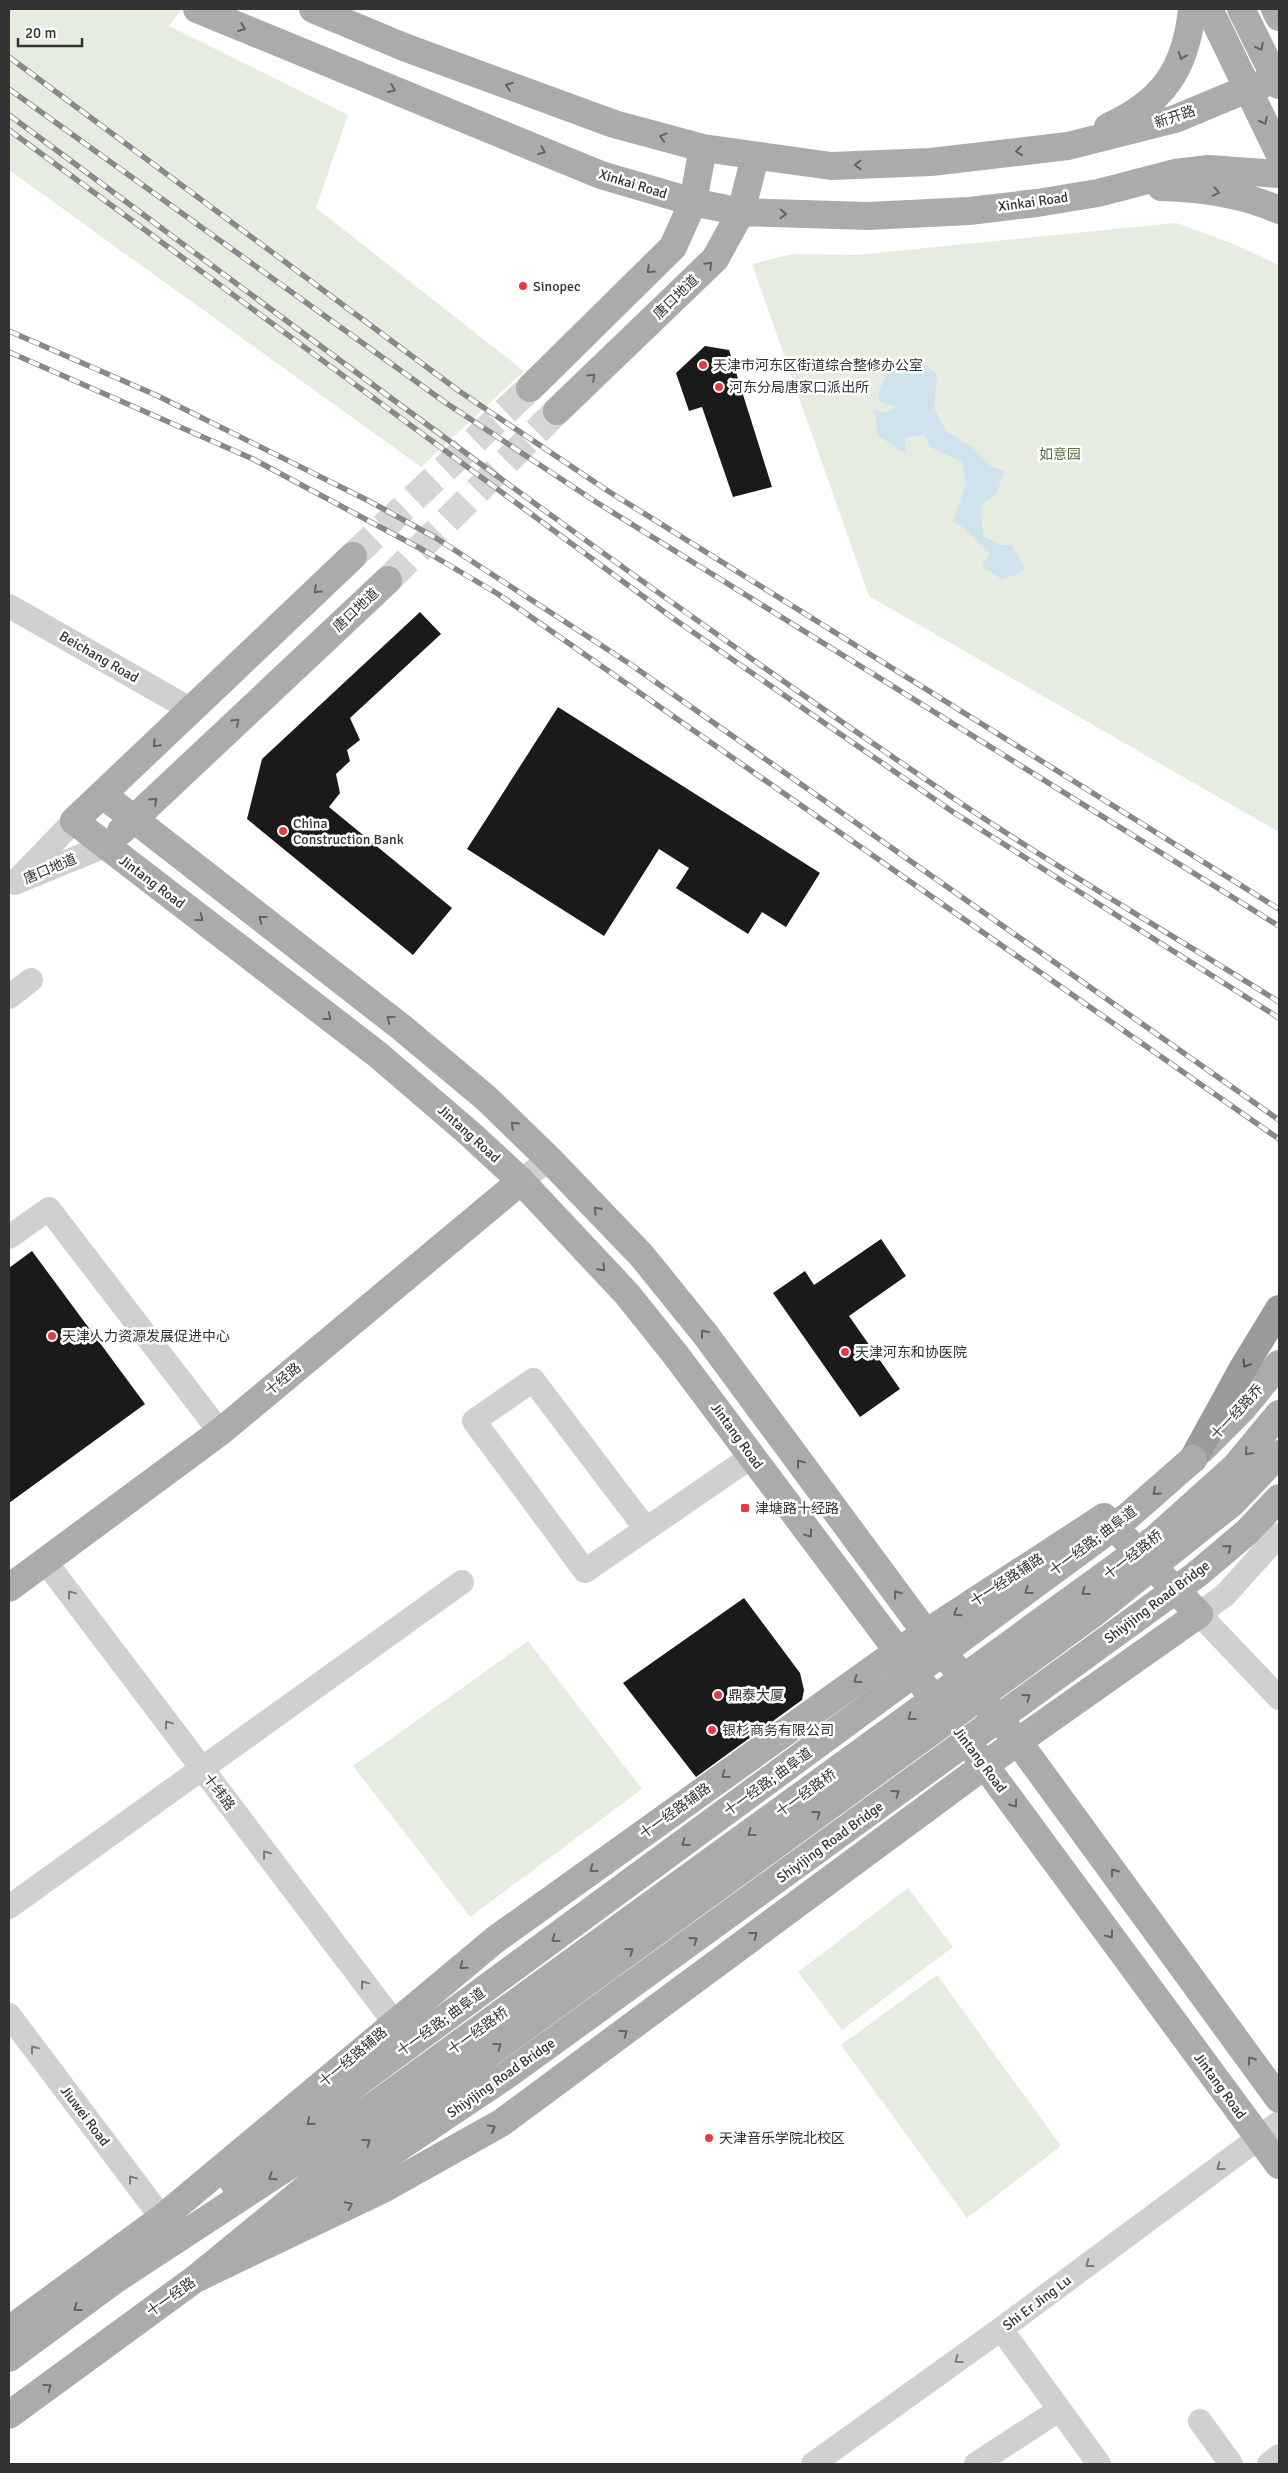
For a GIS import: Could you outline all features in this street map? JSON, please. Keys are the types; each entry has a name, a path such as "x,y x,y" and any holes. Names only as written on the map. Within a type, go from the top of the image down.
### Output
{"highway":[{"path":"1192,1459 1279,1308"}],"main road":[{"name":"Xinkai Road","path":"197,9 601,175 693,202 741,212 868,216 895,215 969,211 1098,193"},
{"path":"313,9 404,47 614,124 703,148 755,157 831,166 931,162 1068,146 1134,113 1174,76 1185,51 1192,9"},
{"path":"1209,9 1279,153"},
{"path":"1241,9 1279,85"},
{"path":"1275,9 1279,17"},
{"name":"新开路","path":"1068,146 1175,119 1247,89 1279,79"},
{"path":"530,388 673,247 693,202 703,148"},
{"name":"唐口地道","path":"557,411 714,259 741,212 755,157"},
{"path":"1098,193 1175,173 1209,169 1279,174"},
{"path":"1098,193 1140,188 1187,188 1233,196 1279,210"},
{"name":"唐口地道","path":"74,821 353,556"},
{"name":"唐口地道","path":"105,846 388,580"},
{"path":"103,795 401,1027 486,1098 549,1159 642,1256 671,1291 926,1633 1019,1743 1279,2099"},
{"name":"Jintang Road","path":"74,821 377,1054 469,1132 521,1182 627,1294 708,1398 897,1652 1269,2131 1279,2165"},
{"name":"十经路","path":"9,1588 220,1432 521,1182"},
{"name":"十一经路乔","path":"1192,1459 1243,1408 1279,1364"},
{"name":"十一经路桥","path":"320,2160 1156,1538 1235,1466 1279,1414"},
{"name":"十一经路桥","path":"320,2160 1090,1616 1232,1503 1279,1454"},
{"name":"十一经路; 曲阜道","path":"116,2279 361,2080 1128,1516 1192,1459"},
{"name":"Shiyijing Road Bridge","path":"195,2279 368,2169 507,2075 1189,1580 1247,1532 1279,1498"},
{"name":"十一经路辅路","path":"9,2330 162,2218 394,2022 496,1939 897,1652 1104,1517 1199,1614"},
{"path":"195,2279 383,2189 501,2123 985,1765 1019,1743 1199,1614"},
{"path":"9,2358 116,2279 320,2160"},
{"name":"十一经路","path":"9,2415 195,2279 320,2160"}],"street":[{"name":"Beichang Road","path":"9,606 190,709"},
{"name":"唐口地道","path":"12,886 74,821"},
{"name":"唐口地道","path":"12,886 105,846"},
{"path":"9,998 31,980"},
{"name":"十经路","path":"521,1182 549,1159"},
{"path":"9,1237 49,1209 220,1432"},
{"path":"646,1528 533,1380 474,1421 585,1572 751,1457"},
{"path":"1279,1535 1225,1595 1199,1614 1279,1698"},
{"name":"十纬路","path":"46,1561 200,1768 394,2022"},
{"path":"9,1907 200,1768 462,1582"},
{"name":"Jiuwei Road","path":"9,2015 162,2218"},
{"name":"Shi Er Jing Lu","path":"813,2464 1001,2329 1269,2131"},
{"path":"1001,2329 1099,2464"},
{"path":"976,2464 1059,2410"},
{"path":"1200,2420 1231,2464"},
{"path":"1269,2464 1279,2456"}],"green space":[{"path":"9,9 182,9 169,26 348,115 316,208 524,371 421,467 9,170"},
{"name":"如意园","path":"1176,223 1236,245 1279,265 1279,832 869,596 752,264 792,254 857,255"},
{"path":"528,1641 642,1789 470,1917 353,1766"},
{"path":"908,1888 953,1947 842,2030 798,1972"},
{"path":"937,1975 1061,2146 967,2218 841,2045"}],"water":[{"path":"926,365 937,375 934,408 946,431 972,447 992,467 1004,471 997,493 981,506 983,536 1000,545 1012,545 1025,569 1016,575 1001,579 982,566 990,553 964,528 953,521 966,483 962,462 930,447 924,434 905,438 906,454 877,435 876,415 872,409 885,413 895,407 880,402 878,393 888,370"}],"building":[{"path":"705,346 729,350 772,487 733,497 702,407 689,411 676,373"},
{"path":"420,612 441,634 350,718 360,740 347,750 350,761 336,774 340,793 329,807 452,908 413,955 247,819 262,759"},
{"path":"558,707 820,873 786,927 762,912 748,934 676,888 689,868 659,849 604,936 467,849"},
{"name":"天津河东和协医院","path":"881,1239 906,1276 849,1316 900,1389 860,1417 773,1293 805,1271 814,1285"},
{"name":"天津人力资源发展促进中心","path":"32,1251 145,1404 9,1503 9,1268"},
{"name":"鼎泰大厦","path":"744,1598 800,1673 804,1690 802,1700 696,1777 623,1683"}],"tunnel":[{"path":"353,556 530,388"},
{"path":"388,580 557,411"}],"railway":[{"path":"9,57 459,391 608,491 1279,909"},
{"path":"9,89 446,403 596,502 1279,926"},
{"path":"9,115 363,378 720,637 1001,830 1279,1002"},
{"path":"9,130 674,619 953,812 1279,1018"},
{"path":"9,331 158,396 369,501 436,538 630,664 1279,1120"},
{"path":"9,352 253,459 425,551 498,594 1279,1139"}],"place":[{"name":"Sinopec","path":"523,286"},
{"name":"天津市河东区街道综合整修办公室","path":"703,365"},
{"name":"河东分局唐家口派出所","path":"719,387"},
{"name":"China Construction Bank","path":"283,831"},
{"name":"天津人力资源发展促进中心","path":"52,1336"},
{"name":"天津河东和协医院","path":"845,1352"},
{"name":"津塘路十经路","path":"745,1508"},
{"name":"鼎泰大厦","path":"718,1695"},
{"name":"银杉商务有限公司","path":"712,1730"},
{"name":"天津音乐学院北校区","path":"709,2138"}]}
